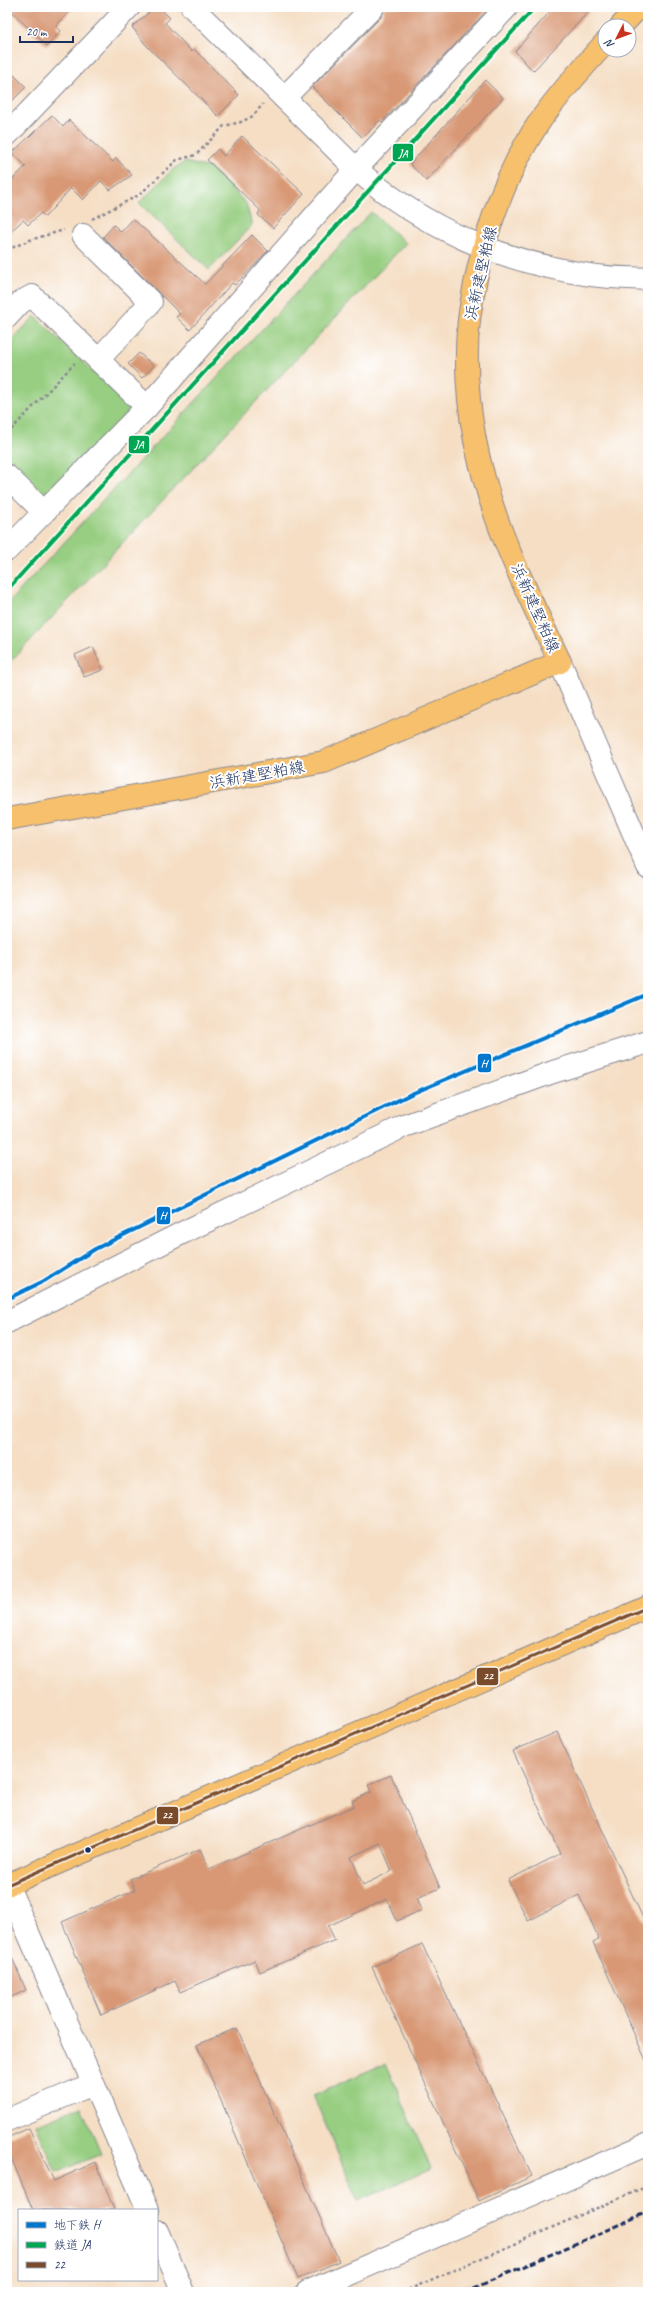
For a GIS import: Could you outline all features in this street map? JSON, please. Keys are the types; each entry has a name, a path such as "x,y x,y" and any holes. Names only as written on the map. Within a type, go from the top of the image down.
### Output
{"main road":[{"path":"629,18 639,7"},
{"name":"浜新建堅粕線","path":"7,819 324,762 560,662 497,519 484,478 474,436 468,357 469,322 484,248 499,203 517,161 542,119 573,78 597,52"},
{"path":"7,1885 648,1607"}],"street":[{"path":"7,135 129,7"},
{"path":"192,7 356,169 383,192 409,210 436,226 484,248 539,265 591,275 648,279"},
{"path":"280,94 373,7"},
{"path":"7,550 147,408 356,169 507,7"},
{"path":"81,228 151,302 93,355"},
{"path":"7,317 21,302 32,296 147,408"},
{"path":"7,476 44,512"},
{"path":"560,662 648,867"},
{"path":"7,1322 187,1231 404,1126 553,1072 648,1042"},
{"path":"7,1885 148,2209"},
{"path":"7,2120 93,2084"},
{"path":"307,2292 648,2144"},
{"path":"158,2233 184,2292"}],"path":[{"path":"7,250 30,240 81,228 139,195 176,160 196,155 224,126 242,122 253,116 280,94"},
{"path":"7,434 93,355"},
{"path":"403,2292 648,2186"}],"green space":[{"path":"185,162 210,168 246,203 252,225 209,270 139,203 173,169"},
{"path":"371,212 406,243 7,665 7,604"},
{"path":"35,316 134,411 45,503 7,463 7,345"},
{"path":"386,2063 431,2169 358,2201 313,2095"},
{"path":"81,2106 101,2154 56,2173 36,2125"}],"building":[{"path":"7,7 74,7 56,26 61,31 47,46"},
{"path":"155,7 159,7 170,18 165,23 192,52 194,49 239,95 218,116 146,45 132,27"},
{"path":"385,7 490,7 382,122 380,120 363,138 312,87 382,16"},
{"path":"554,7 593,7 533,71 515,51"},
{"path":"7,68 26,87 7,106"},
{"path":"485,80 503,98 426,181 410,164"},
{"path":"52,115 63,127 69,120 113,162 116,158 132,175 110,190 101,181 83,200 71,188 45,217 41,213 28,225 23,220 7,235 7,185 26,166 12,153"},
{"path":"242,136 304,194 273,228 258,215 260,210 207,160 218,149 224,156"},
{"path":"133,219 205,284 252,235 268,251 235,285 232,283 190,330 176,317 180,314 103,237 114,225 121,232"},
{"path":"139,353 154,366 142,378 128,364"},
{"path":"93,647 103,670 84,677 75,655"},
{"path":"557,1732 648,1929 648,2065 593,1942 599,1939 579,1895 528,1921 508,1880 560,1854 513,1751"},
{"path":"391,1775 440,1888 417,1898 422,1910 397,1921 387,1899 328,1926 335,1940 260,1972 255,1960 180,1992 175,1981 101,2015 62,1922 135,1890 130,1879 200,1849 209,1869 354,1806 352,1801 371,1792 368,1785","holes":["380,1843 392,1871 363,1885 351,1857"]},
{"path":"422,1944 532,2176 479,2201 372,1967"},
{"path":"7,1946 26,1990 7,1999"},
{"path":"237,2028 339,2261 298,2279 197,2045"},
{"path":"29,2128 54,2181 96,2162 114,2209 33,2209 7,2148 7,2138"}],"railway":[{"path":"465,2292 648,2212"}],"metro line":[{"name":"H","path":"7,1299 44,1281 95,1249 411,1094 648,994"}],"rail line":[{"name":"JA","path":"7,590 535,7"}],"transit line":[{"name":"22","path":"7,1885 648,1607"}]}
